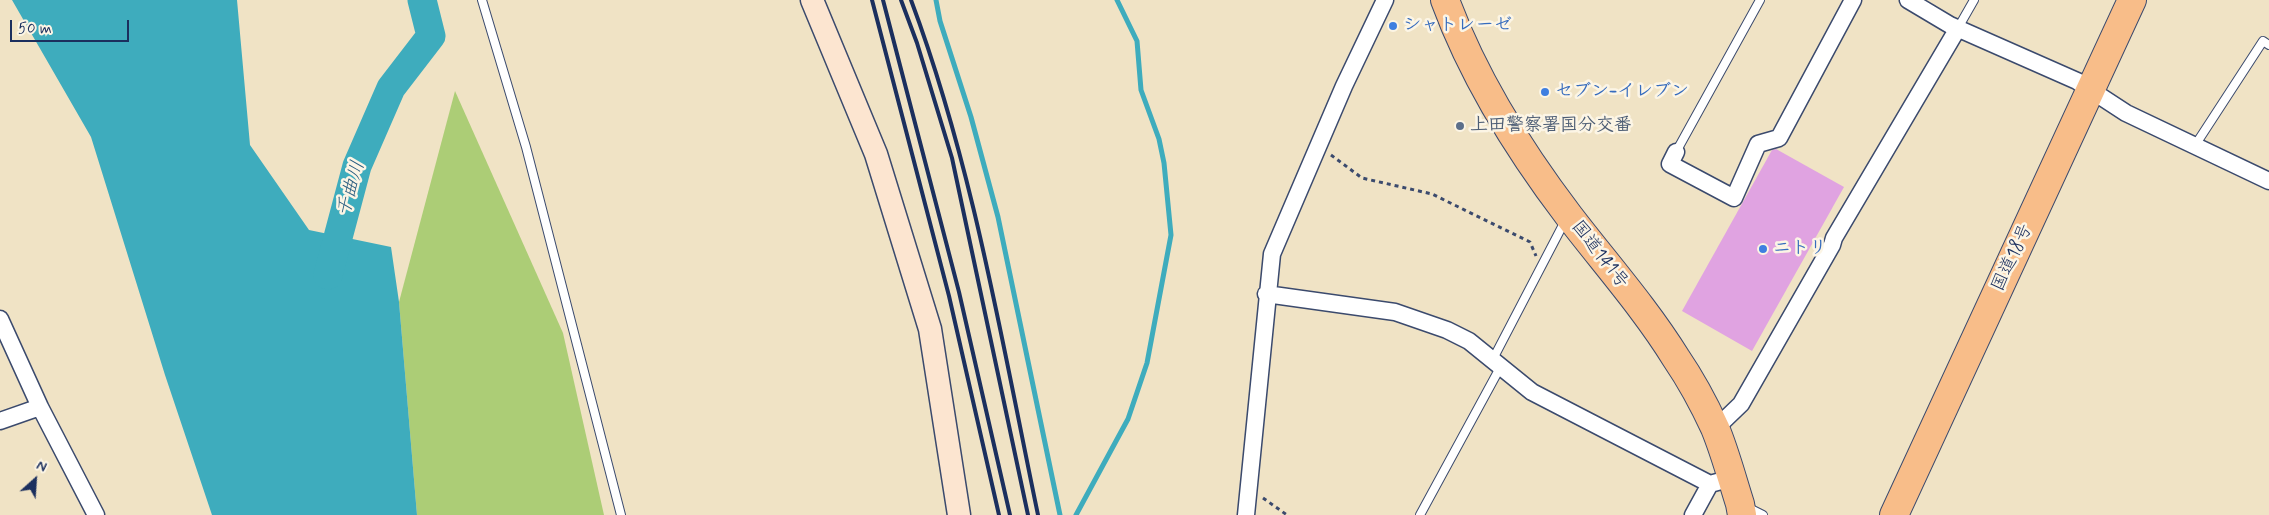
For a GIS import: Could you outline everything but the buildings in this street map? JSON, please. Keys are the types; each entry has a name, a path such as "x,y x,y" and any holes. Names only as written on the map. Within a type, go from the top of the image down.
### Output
{"highway":[{"name":"国道141号","path":"1445,0 1470,62 1514,140 1568,215 1665,341 1687,376 1715,429 1721,481 1749,511"},
{"name":"国道18号","path":"1894,515 2132,0"}],"street":[{"path":"812,0 876,154 930,329 959,515"},
{"path":"1676,152 1670,164 1734,198 1758,144 1779,138 1853,0"},
{"path":"1908,0 1940,20 2091,89 2126,113 2269,181"},
{"path":"1246,515 1266,294 1272,254 1382,1"},
{"path":"1715,429 1741,404 1839,230 1958,28"},
{"path":"1266,294 1395,312 1447,330 1469,341 1532,392 1721,481 1693,515"},
{"path":"0,319 40,408 96,515"},
{"path":"0,421 40,408"}],"lane":[{"path":"482,0 526,147 621,515"},
{"path":"1676,152 1760,0"},
{"path":"1958,28 1974,0"},
{"path":"2194,146 2263,40 2269,45"},
{"path":"1420,515 1497,362 1541,266 1568,215"}],"path":[{"path":"1318,146 1362,178 1432,194 1530,242 1541,266"},
{"path":"1248,487 1287,515"}],"green space":[{"path":"455,91 563,333 604,515 417,515 399,302"}],"water":[{"path":"12,0 237,0 250,145 309,230 391,247 399,302 417,515 212,515 165,375 91,137"}],"waterway":[{"name":"千曲川","path":"328,275 357,166 391,88 431,36 422,0"},
{"path":"936,0 940,21 971,117 998,217 1060,515"},
{"path":"1076,515 1128,419 1147,363 1171,235 1164,163 1159,139 1141,90 1137,41 1117,0"}],"railway":[{"path":"872,0 949,296 999,515"},
{"path":"883,0 959,292 1010,515"},
{"path":"901,0 917,43 952,158 1028,515"},
{"path":"911,0 933,63 969,190 1038,515"}],"place":[{"name":"シャトレーゼ","path":"1393,26"},
{"name":"セブン-イレブン","path":"1545,92"},
{"name":"上田警察署国分交番","path":"1460,126"},
{"name":"ニトリ","path":"1763,249"}]}
